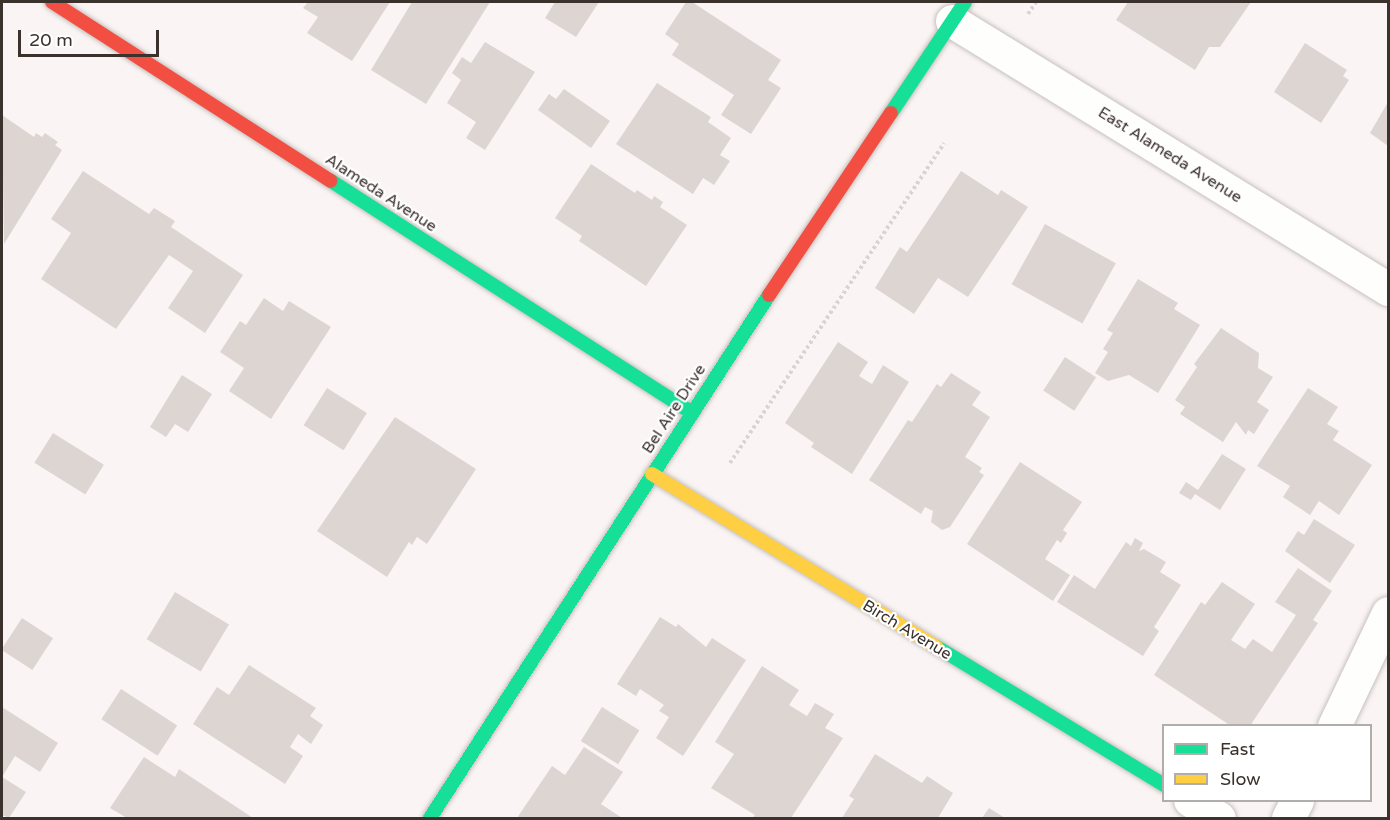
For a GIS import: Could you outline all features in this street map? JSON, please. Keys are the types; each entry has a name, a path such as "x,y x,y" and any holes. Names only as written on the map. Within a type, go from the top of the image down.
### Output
{"street":[{"name":"Alameda Avenue","path":"52,2 691,412"},
{"name":"Bel Aire Drive","path":"430,819 691,412 958,11"},
{"name":"East Alameda Avenue","path":"958,11 1389,289"},
{"name":"Birch Avenue","path":"652,474 1162,784"},
{"path":"1335,724 1389,613"},
{"path":"1192,802 1220,819"},
{"path":"1288,819 1296,802"}],"path":[{"path":"1028,14 1036,2"},
{"path":"730,463 944,143"}],"building":[{"path":"308,2 390,2 352,61 307,33 318,17 303,8"},
{"path":"412,2 490,2 426,104 371,70"},
{"path":"555,2 599,2 576,37 545,18"},
{"path":"686,2 692,2 781,60 768,80 781,88 751,134 721,115 734,95 672,55 679,44 665,34"},
{"path":"1128,2 1251,2 1220,47 1209,47 1195,70 1116,20"},
{"path":"485,42 535,72 485,150 466,138 476,122 447,103 461,80 452,73 462,57 471,63"},
{"path":"1305,43 1347,70 1343,76 1349,80 1321,123 1274,92"},
{"path":"657,83 711,117 708,122 731,138 720,155 730,161 714,185 703,178 693,194 616,144"},
{"path":"564,89 610,121 591,148 538,110 549,94 556,99"},
{"path":"1388,102 1388,146 1370,133"},
{"path":"2,115 34,137 36,133 42,137 45,133 58,142 55,145 62,150 4,244"},
{"path":"591,164 635,193 637,190 652,200 654,196 663,202 660,207 687,225 646,286 579,241 582,236 555,218"},
{"path":"83,171 149,214 154,208 175,221 171,227 243,275 205,333 168,308 193,271 169,255 116,329 41,279 71,233 51,219"},
{"path":"961,171 998,195 1001,190 1028,207 968,297 938,278 914,314 875,288 900,247 907,252"},
{"path":"1045,224 1116,263 1082,324 1012,284"},
{"path":"1138,279 1178,303 1174,309 1200,325 1158,393 1129,375 1108,381 1095,373 1108,352 1103,349 1113,333 1107,330"},
{"path":"264,298 283,311 289,301 331,327 271,419 229,391 244,368 220,352 240,321 246,325"},
{"path":"1221,328 1259,353 1258,368 1273,377 1257,402 1269,410 1254,434 1248,430 1246,435 1236,422 1223,442 1180,414 1185,407 1175,400 1197,367 1194,364"},
{"path":"838,342 868,362 859,376 872,384 883,365 909,382 852,474 811,447 814,443 785,423"},
{"path":"1065,357 1096,377 1074,411 1043,391"},
{"path":"951,373 981,392 972,405 990,417 965,457 982,468 979,472 984,475 950,527 942,530 931,522 933,511 925,507 921,514 869,480 908,420 912,422 937,384 941,387"},
{"path":"182,375 212,394 188,432 175,424 166,437 150,427"},
{"path":"327,388 367,413 344,450 304,425"},
{"path":"1308,388 1338,407 1327,424 1339,431 1333,440 1372,465 1339,515 1319,501 1310,515 1283,497 1290,486 1257,466"},
{"path":"395,417 476,469 427,544 417,537 412,545 409,542 387,577 317,531"},
{"path":"53,433 104,465 85,494 34,463"},
{"path":"1222,454 1246,469 1220,510 1195,494 1191,500 1179,493 1186,482 1198,490"},
{"path":"1020,462 1082,502 1063,530 1067,533 1061,543 1057,540 1045,559 1070,575 1053,601 967,544"},
{"path":"1314,519 1355,545 1330,583 1285,551 1298,531 1304,535"},
{"path":"1135,538 1143,543 1139,551 1144,549 1166,562 1160,572 1181,585 1154,627 1159,631 1143,656 1057,602 1074,575 1095,589 1126,542 1131,546"},
{"path":"1298,568 1332,591 1313,620 1318,623 1251,724 1228,724 1154,675 1201,602 1205,605 1222,582 1255,604 1231,640 1245,649 1253,639 1272,652 1296,615 1275,602"},
{"path":"175,592 229,624 201,672 147,639"},
{"path":"660,617 676,627 678,624 706,647 712,638 746,660 683,756 656,738 669,717 659,711 664,705 640,689 636,696 617,684"},
{"path":"22,618 53,638 32,670 2,650"},
{"path":"249,665 316,708 310,716 323,725 311,744 298,734 290,747 303,756 285,784 193,724 217,687 229,695"},
{"path":"762,666 799,690 789,705 807,716 815,703 834,714 825,728 843,738 791,818 752,818 755,815 711,788 734,754 715,742"},
{"path":"121,689 177,725 158,756 101,719"},
{"path":"2,707 58,743 40,772 15,756 2,777"},
{"path":"602,707 639,730 618,764 581,741"},
{"path":"584,747 623,772 601,804 622,818 517,818 552,766 565,775"},
{"path":"875,754 922,783 927,776 953,793 938,818 842,818 854,799 849,796"},
{"path":"144,757 175,777 179,769 253,818 127,818 110,808"},
{"path":"2,777 26,792 9,818 2,815"},
{"path":"989,808 1005,818 982,818"}],"traffic: fast":[{"path":"891,113 965,2"},
{"path":"331,181 691,412"},
{"path":"430,818 769,295"},
{"path":"937,647 1162,784"}],"traffic: slow":[{"path":"652,474 937,647"}],"traffic: jam":[{"path":"52,2 331,181"},
{"path":"769,295 891,113"}]}
